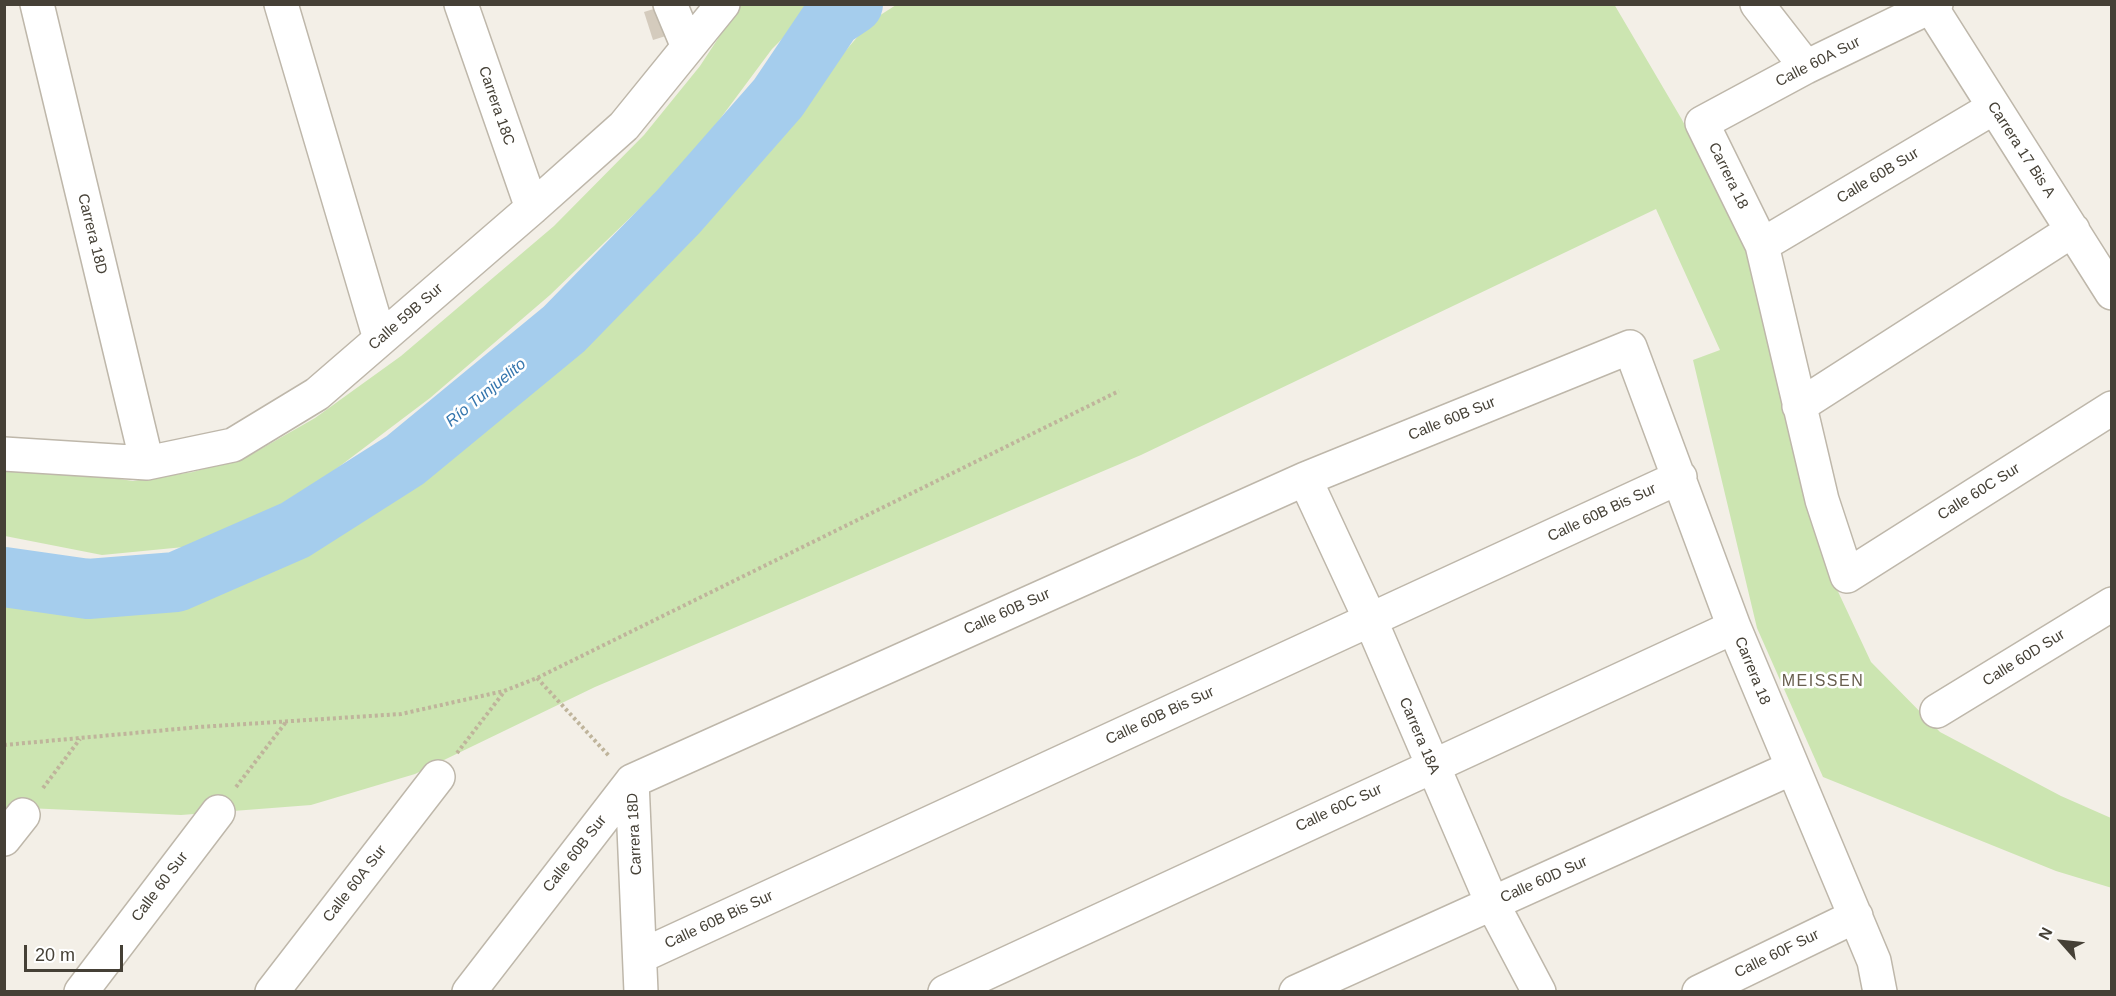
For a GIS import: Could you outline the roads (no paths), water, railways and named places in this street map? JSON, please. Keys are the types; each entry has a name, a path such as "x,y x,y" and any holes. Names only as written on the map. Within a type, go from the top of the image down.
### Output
{"street":[{"path":"281,4 380,339"},
{"name":"Carrera 18C","path":"461,4 532,208"},
{"path":"670,4 688,47"},
{"name":"Calle 59B Sur","path":"4,454 147,463 233,445 317,394 624,126 723,4"},
{"path":"1757,4 1806,67"},
{"name":"Calle 60A Sur","path":"1702,123 1806,67 1933,6"},
{"name":"Carrera 17 Bis A","path":"1933,6 1993,108 2112,293"},
{"name":"Carrera 18D","path":"43,7 147,463"},
{"name":"Calle 60B Sur","path":"1762,245 1993,108"},
{"name":"Carrera 18","path":"1702,123 1762,245 1822,500 1847,576"},
{"path":"1799,406 2073,230"},
{"name":"Calle 60B Sur","path":"469,992 632,781 1305,478 1630,347"},
{"name":"Carrera 18","path":"1630,347 1734,627 1791,768 1874,961 1880,992"},
{"name":"Calle 60C Sur","path":"1847,576 2112,408"},
{"name":"Calle 60B Bis Sur","path":"641,956 1680,477"},
{"name":"Carrera 18A","path":"1305,478 1370,619 1492,903 1539,992"},
{"name":"Calle 60D Sur","path":"1937,711 2112,604"},
{"name":"Calle 60C Sur","path":"945,992 1431,765 1734,627"},
{"name":"Calle 60D Sur","path":"1296,992 1791,768"},
{"name":"Calle 60A Sur","path":"272,992 438,777"},
{"name":"Carrera 18D","path":"632,781 641,992"},
{"name":"Calle 60 Sur","path":"81,992 218,812"},
{"name":"Calle 60F Sur","path":"1699,992 1856,916"}],"waterway":[{"name":"Río Tunjuelito","path":"4,577 88,589 176,582 295,530 405,460 564,329 678,212 778,98 832,18 853,4"}],"district":[{"name":"MEISSEN","path":"1823,682"}]}
